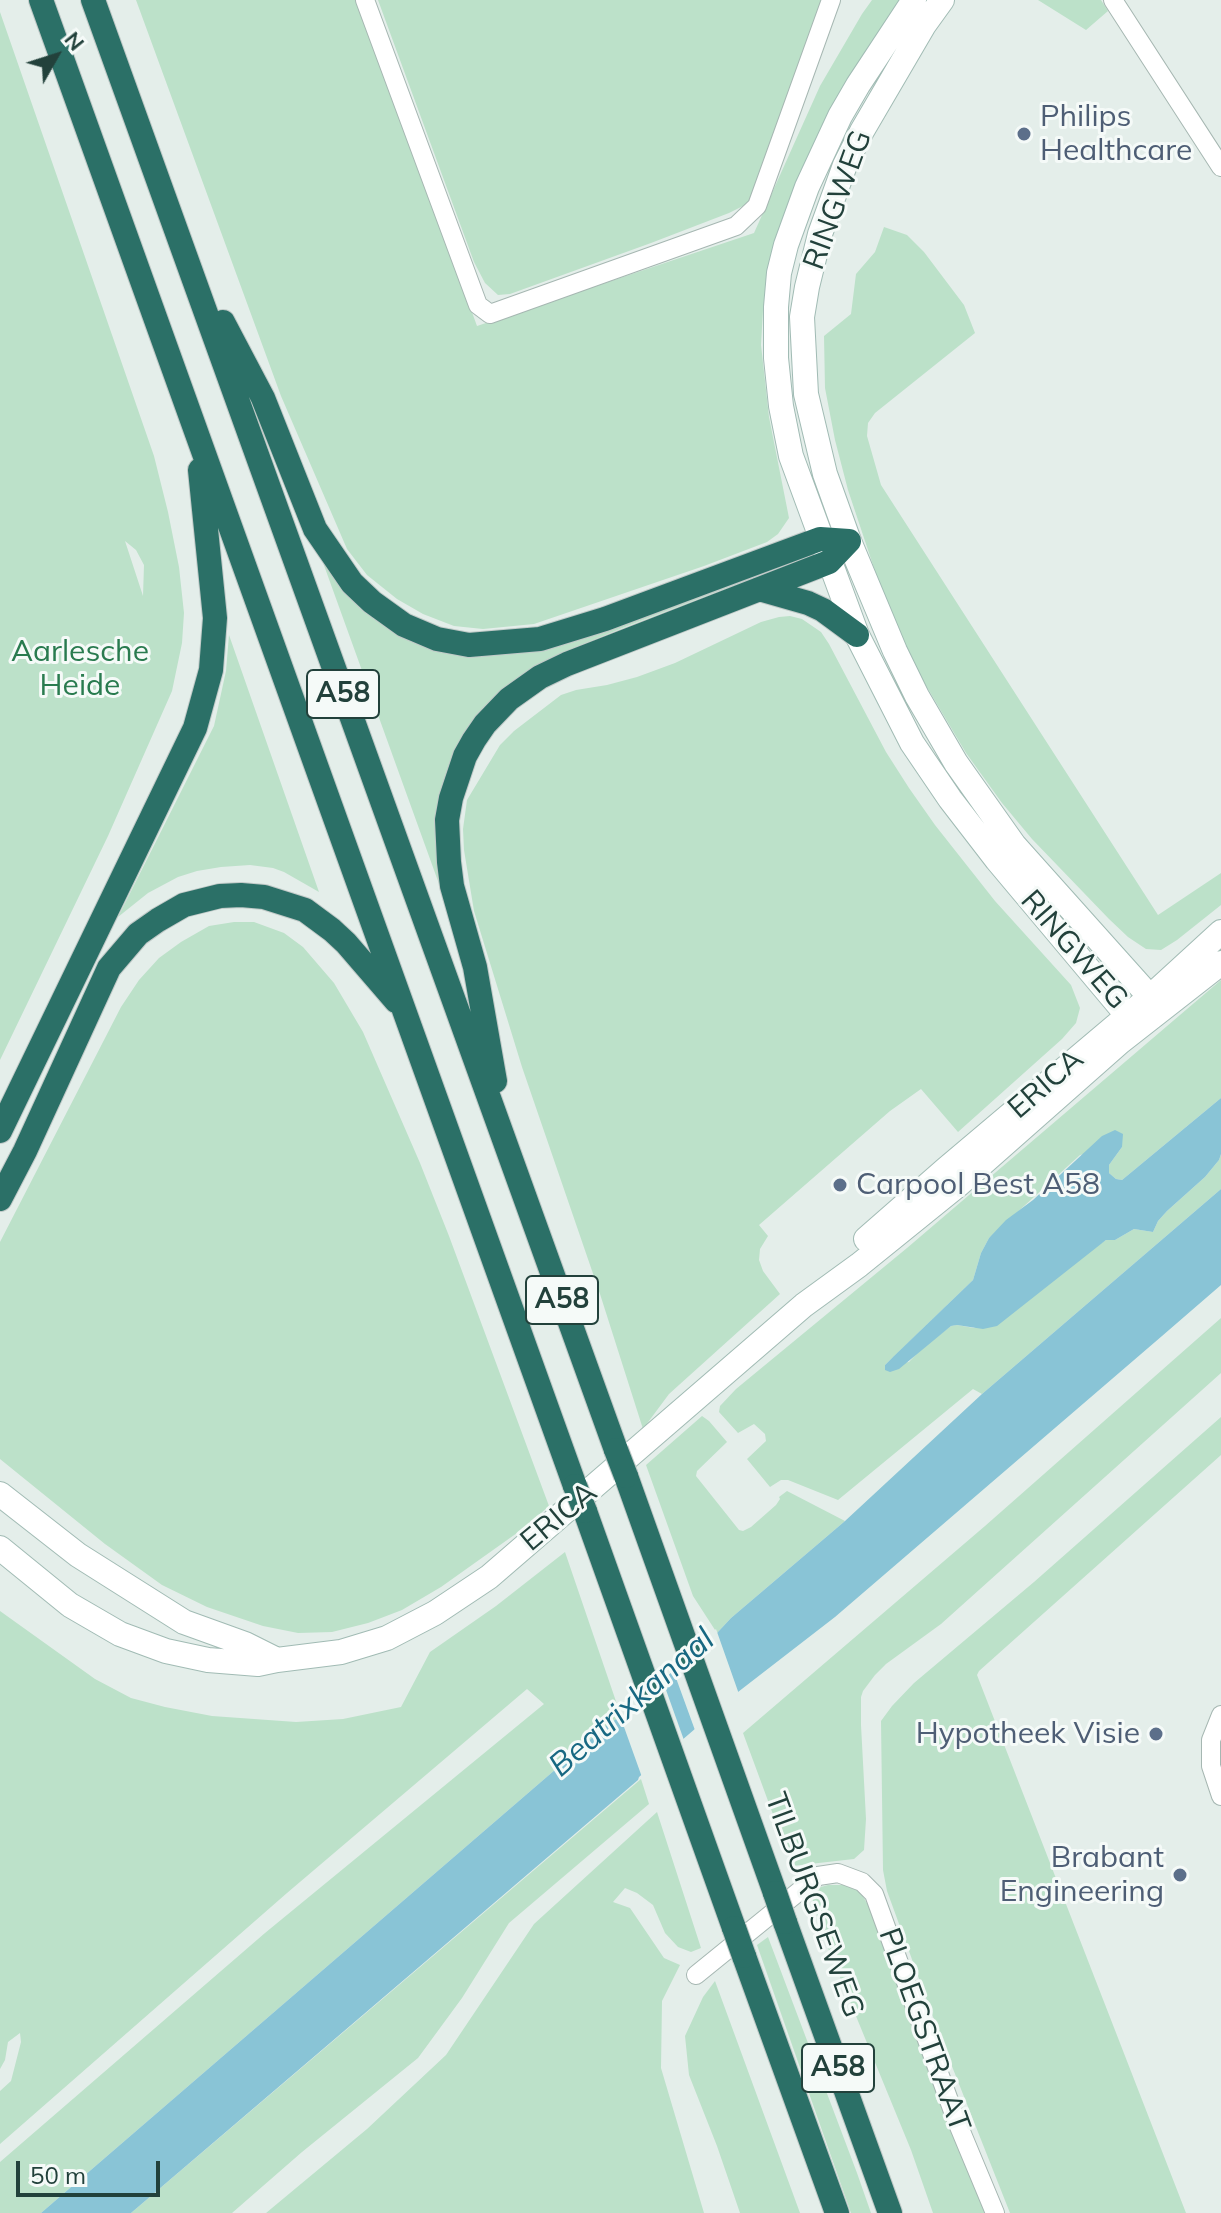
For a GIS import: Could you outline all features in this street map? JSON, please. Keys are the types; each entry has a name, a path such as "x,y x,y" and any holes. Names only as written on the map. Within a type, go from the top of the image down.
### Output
{"highway":[{"name":"A58","path":"41,0 837,2213"},
{"name":"A58","path":"93,0 507,1150"},
{"name":"A58","path":"180,239 263,398 315,529 352,583 404,625 437,639 469,645 540,639 849,541"},
{"name":"A58","path":"0,1131 195,728 211,670 215,618 196,431"},
{"name":"A58","path":"507,1150 475,967 452,886 449,862 447,820 465,756 495,713 540,677 759,589 825,550"},
{"path":"759,589 823,610 857,635"},
{"name":"A58","path":"0,1199 109,968 138,934 184,905 220,896 241,895 264,897 305,910 346,943 403,1008"},
{"name":"TILBURGSEWEG","path":"507,1150 890,2213"}],"main road":[{"name":"RINGWEG","path":"914,0 858,85 823,150 790,229 779,273 776,358 791,456 857,635 912,743 997,860 1142,1009"},
{"name":"RINGWEG","path":"942,0 879,100 845,165 820,234 802,317 806,394 825,474 849,541 917,696 956,763 1014,845 1142,1009"},
{"name":"ERICA","path":"0,1548 70,1605 120,1634 166,1651 208,1660 258,1664 341,1652 387,1638 435,1613 489,1577 804,1305 850,1253 1142,1009 1221,932"},
{"name":"ERICA","path":"1142,1009 1221,963"},
{"path":"0,1494 78,1555 184,1622 245,1644 277,1660"}],"street":[{"path":"365,0 478,305 490,314 736,226 757,206 831,0"},
{"path":"1113,0 1221,167"},
{"path":"1221,1715 1211,1740 1211,1766 1221,1796"},
{"name":"PLOEGSTRAAT","path":"696,1975 818,1876 838,1873 862,1882 874,1894 955,2117 995,2213"}],"green space":[{"path":"136,0 358,0 477,326 754,233 820,86 862,14 872,0 910,0 802,179 775,240 763,310 761,345 769,417 789,518 778,534 767,542 704,566 534,624 483,629 454,626 423,614 397,599 367,575 347,549 281,396"},
{"path":"378,0 825,0 752,198 745,205 651,243 510,294 498,295 485,283 474,262"},
{"path":"1038,0 1101,0 1108,11 1086,30"},
{"name":"Aarlesche Heide","path":"0,12 154,456 179,567 184,613 182,643 172,691 108,836 0,1060","holes":["125,541 136,550 144,565 143,596"]},
{"path":"884,227 907,235 924,252 964,305 975,333 875,413 868,423 867,436 881,485 1158,915 1221,873 1221,905 1161,950 1146,949 1128,937 1032,839 1002,803 966,753 915,667 877,577 835,440 825,388 824,336 851,314 856,274 875,252"},
{"path":"321,557 347,587 460,648 737,574 740,583 625,627 542,664 478,721 443,895"},
{"path":"790,616 802,619 821,632 909,788 995,901 1071,985 1080,1008 1076,1023 1062,1039 958,1132 921,1089 890,1111 759,1225 768,1236 760,1249 759,1260 780,1294 669,1394 643,1429 522,1067 474,911 464,850 467,800 500,745 561,695 637,677 675,663 761,622"},
{"path":"229,635 319,892 273,868 250,865 221,867 178,877 148,893 118,917 214,726 226,671"},
{"path":"254,922 284,933 303,947 334,983 363,1032 449,1236 549,1506 524,1528 441,1587 402,1610 332,1632 298,1633 263,1626 207,1607 162,1585 105,1544 0,1459 0,1242 121,1007 139,980 159,958 181,942 209,926"},
{"path":"1221,980 1221,1098 1122,1180 1109,1173 1109,1165 1122,1147 1080,1155 989,1238 973,1280 885,1365 909,1362 951,1326 974,1328 1106,1240 1115,1240 1134,1229 1153,1232 1158,1221 1205,1177 1221,1154 1221,1189 982,1394 973,1389 838,1500 788,1480 781,1480 770,1487 747,1459 766,1441 765,1434 754,1424 738,1433 719,1412 720,1406 736,1389 907,1248"},
{"path":"1221,1318 1221,1373 941,1624 875,1675 861,1697 866,1819 864,1850 854,1859 792,1866 743,1733"},
{"path":"702,1416 727,1442 697,1471 696,1476 739,1530 751,1527 787,1491 845,1521 717,1633 693,1596 646,1465"},
{"path":"1221,1417 1221,1455 977,1675 1186,2213 1010,2213 887,1891 883,1870 881,1721 914,1683"},
{"path":"565,1552 621,1716 41,2213 0,2213 0,2162 265,1933 544,1704 527,1689 287,1893 0,2144 0,2091 11,2081 21,2042 20,2033 8,2042 0,2069 0,1611 95,1679 131,1698 212,1716 296,1722 343,1719 401,1707 430,1652"},
{"path":"641,1779 649,1804 509,1923 462,1998 418,2058 232,2213 131,2213"},
{"path":"657,1812 701,1948 691,1952 678,1947 665,1933 653,1905 637,1893 625,1888 613,1902 630,1908 664,1958 680,1965 662,2001 661,2068 704,2213 266,2213 367,2129 446,2055 534,1924"},
{"path":"844,1885 860,1891 873,1914 989,2213 933,2213 911,2150 821,1931 810,1890"},
{"path":"768,1937 871,2213 851,2213 757,1945"},
{"path":"715,1981 800,2213 740,2213 689,2075 685,2036 703,1997"}],"water":[{"path":"1221,1098 1219,1160 1167,1211 1153,1232 1134,1229 1115,1240 1106,1240 997,1326 983,1329 951,1326 899,1369 885,1370 885,1365 973,1280 989,1238 1102,1136 1115,1130 1123,1134 1122,1147 1109,1165 1109,1173 1122,1180"},
{"path":"1221,1189 1221,1285 835,1617 738,1692 131,2213 41,2213 717,1633 845,1521 982,1394"}],"pier":[{"path":"716,1629 740,1697 696,1733 672,1667"},
{"path":"661,1676 685,1743 643,1780 619,1713"}],"place":[{"name":"Philips Healthcare","path":"1024,134"},
{"name":"Carpool Best A58","path":"840,1185"},
{"name":"Hypotheek Visie","path":"1156,1734"},
{"name":"Brabant Engineering","path":"1180,1875"}],"water label":[{"name":"Beatrixkanaal","path":"632,1703"}]}
